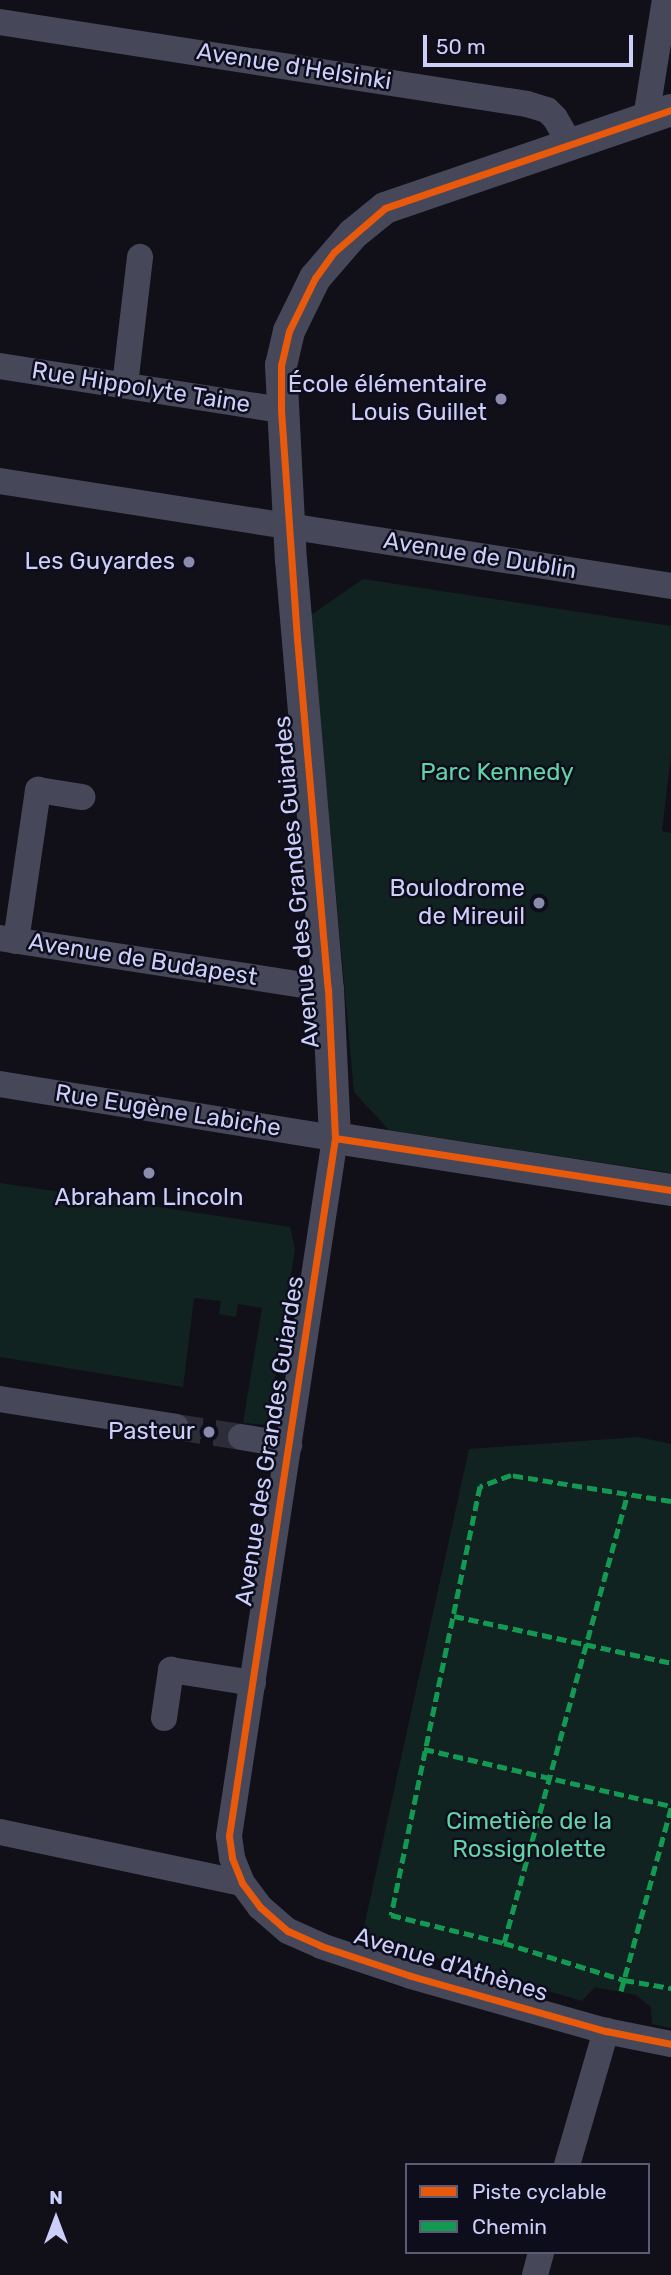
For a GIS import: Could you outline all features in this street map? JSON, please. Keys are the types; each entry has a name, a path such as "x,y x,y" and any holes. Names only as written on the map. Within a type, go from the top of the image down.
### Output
{"street":[{"path":"659,114 664,0"},
{"name":"Avenue d'Helsinki","path":"0,22 527,104 547,110 555,118 570,144"},
{"name":"Avenue des Grandes Guiardes","path":"242,1883 232,1858 229,1836 335,1138 328,989 281,410 281,365 289,331 315,278 353,233 385,208 659,114"},
{"path":"125,386 140,257"},
{"name":"Rue Hippolyte Taine","path":"0,366 281,410"},
{"name":"Avenue de Dublin","path":"0,481 671,586"},
{"path":"8,939 38,790 82,797"},
{"name":"Avenue de Budapest","path":"8,939 328,989"},
{"name":"Rue Eugène Labiche","path":"0,1084 335,1138"},
{"path":"335,1138 671,1190"},
{"path":"0,1399 176,1427"},
{"path":"241,1437 289,1445"},
{"path":"164,1718 171,1670 253,1683"},
{"path":"0,1832 242,1883"},
{"name":"Avenue d'Athènes","path":"242,1883 260,1907 288,1931 321,1946 411,1976 606,2031 671,2044"},
{"path":"568,2163 606,2031"},
{"path":"535,2275 540,2254"}],"green space":[{"name":"Parc Kennedy","path":"363,579 671,626 671,755 662,831 671,833 671,1173 389,1130 354,1092 311,615"},
{"path":"0,1183 290,1227 295,1248 268,1425 243,1423 262,1308 238,1304 236,1317 219,1314 221,1301 194,1298 183,1387 0,1357"},
{"name":"Cimetière de la Rossignolette","path":"638,1437 671,1444 671,2028 652,2024 651,2007 636,1995 595,1987 582,2001 362,1936 469,1449"}],"tunnel":[{"path":"176,1427 241,1437"}],"marked path":[{"path":"671,1501 511,1475 480,1486 391,1915 504,1943 624,1980 671,1988"},
{"path":"504,1943 627,1495"},
{"path":"454,1616 671,1663"},
{"path":"424,1749 671,1806"},
{"path":"621,1991 671,1808"}],"cycle path":[{"path":"671,110 385,208 334,252 315,278 289,331 281,365 281,410 297,638 328,989 335,1138 229,1836 232,1858 242,1883 260,1907 288,1931 321,1946 411,1976 606,2031 671,2044"},
{"path":"335,1138 671,1190"}],"place":[{"name":"École élémentaire Louis Guillet","path":"501,399"},
{"name":"Les Guyardes","path":"189,562"},
{"name":"Boulodrome de Mireuil","path":"539,903"},
{"name":"Abraham Lincoln","path":"149,1173"},
{"name":"Pasteur","path":"209,1432"}]}
